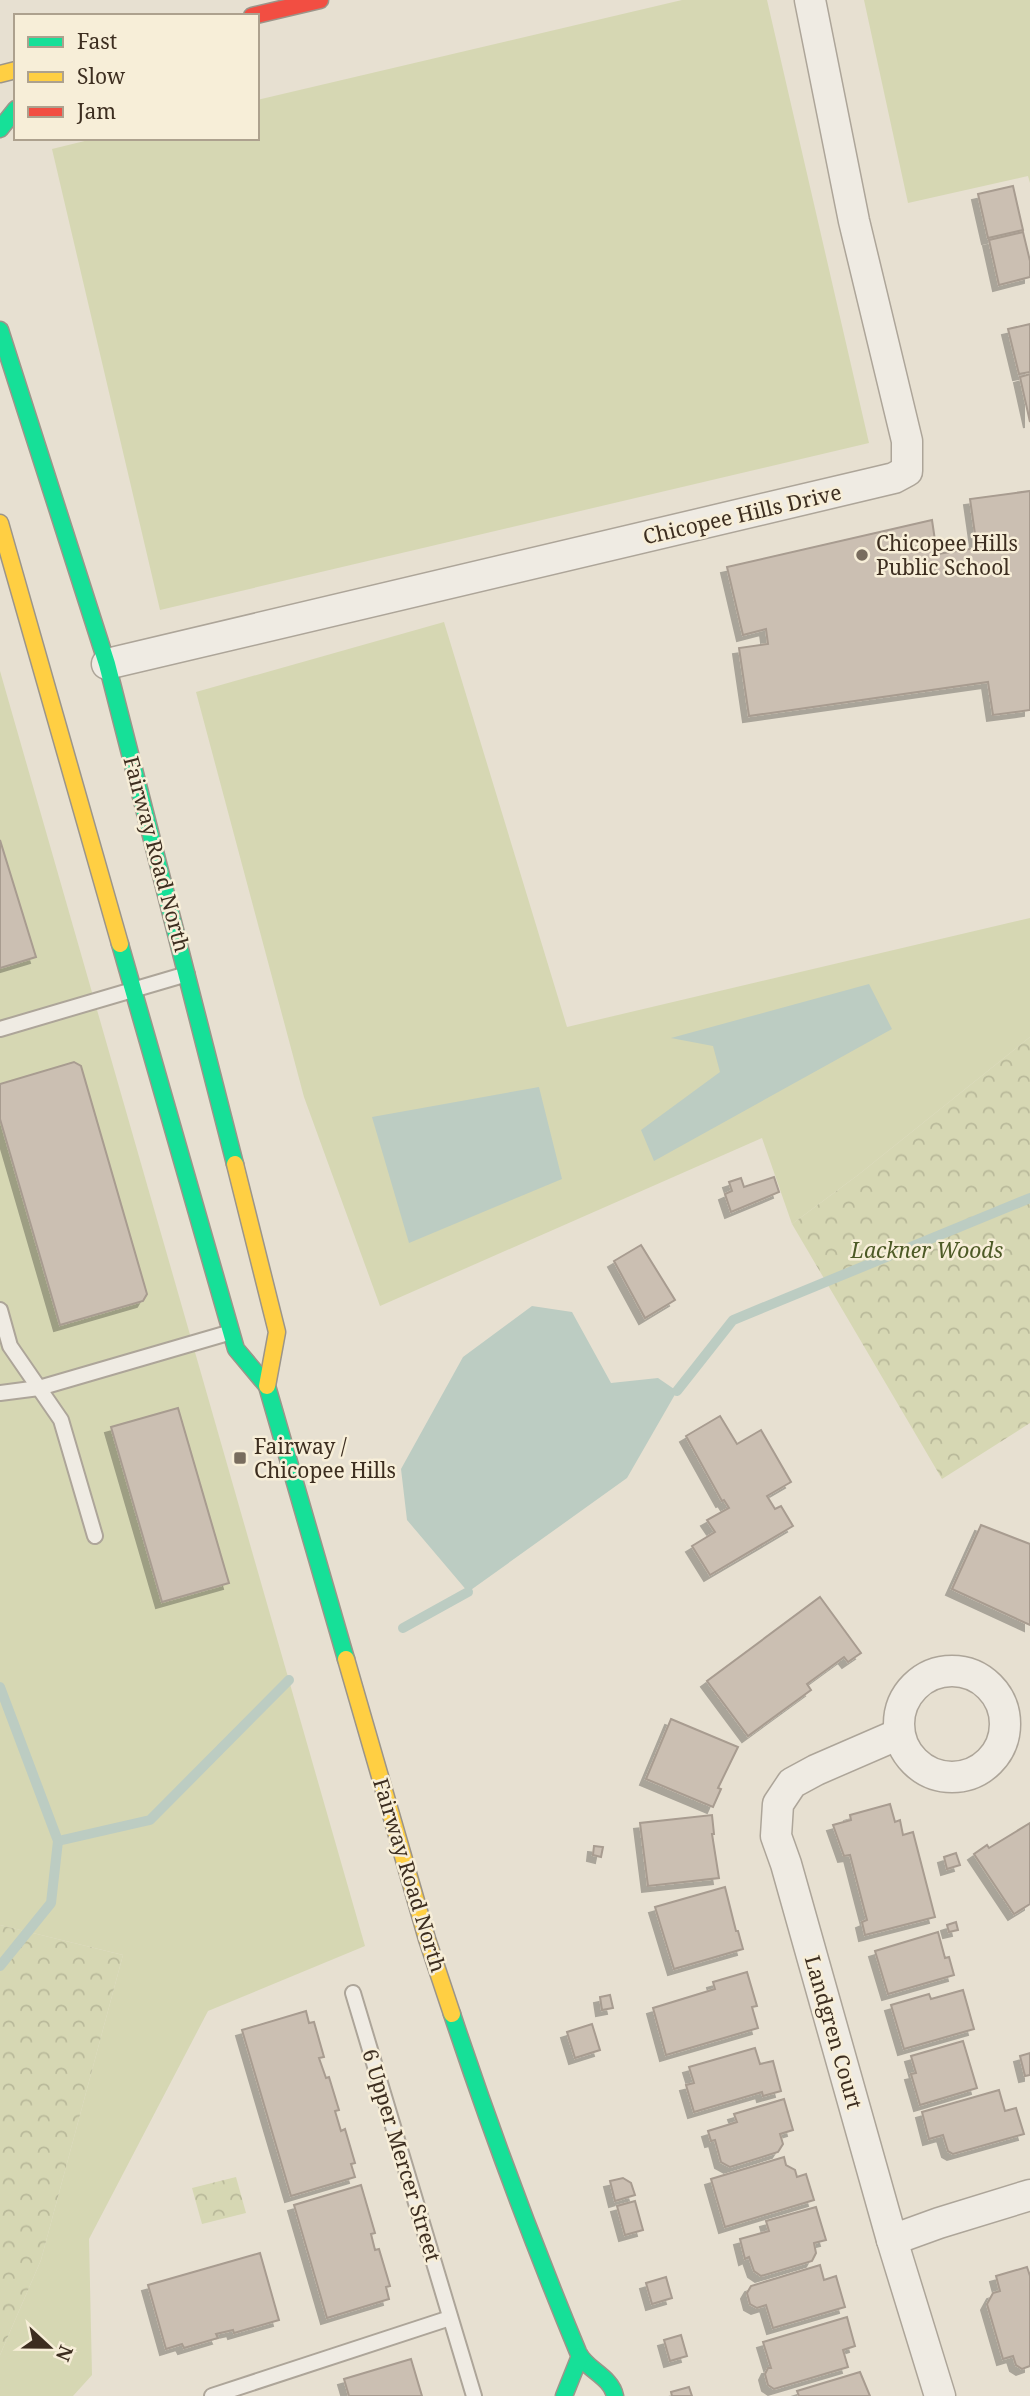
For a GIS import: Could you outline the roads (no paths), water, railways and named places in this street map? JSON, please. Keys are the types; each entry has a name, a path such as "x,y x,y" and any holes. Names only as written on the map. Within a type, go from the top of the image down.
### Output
{"main road":[{"path":"259,14 320,0"},
{"path":"0,129 14,112"},
{"name":"Fairway Road North","path":"0,330 107,664 188,974 277,1332 267,1386"},
{"name":"Fairway Road North","path":"0,523 236,1349 267,1386 427,1939 482,2104 580,2356 613,2387 615,2396"},
{"path":"564,2396 580,2356"}],"street":[{"name":"Chicopee Hills Drive","path":"107,664 894,478 908,471 907,441 854,221 810,0"},
{"name":"Landgren Court","path":"899,1734 792,1783 778,1804 776,1836 892,2240 940,2396"},
{"path":"892,2240 1030,2195"}],"lane":[{"path":"0,1029 188,974"},
{"path":"0,1310 10,1346 61,1420 95,1536"},
{"path":"0,1393 39,1388 232,1332"},
{"name":"6 Upper Mercer Street","path":"353,1993 474,2396"},
{"path":"212,2396 250,2389 450,2318"}],"waterway":[{"path":"677,1391 733,1320 1030,1198"},
{"path":"403,1628 468,1592"},
{"path":"58,1841 150,1820 289,1680"},
{"path":"0,1687 58,1841 51,1903 0,1966"}],"place":[{"name":"Chicopee Hills Public School","path":"862,555"},
{"name":"Fairway / Chicopee Hills","path":"240,1458"}],"park label":[{"name":"Lackner Woods","path":"927,1250"}]}
